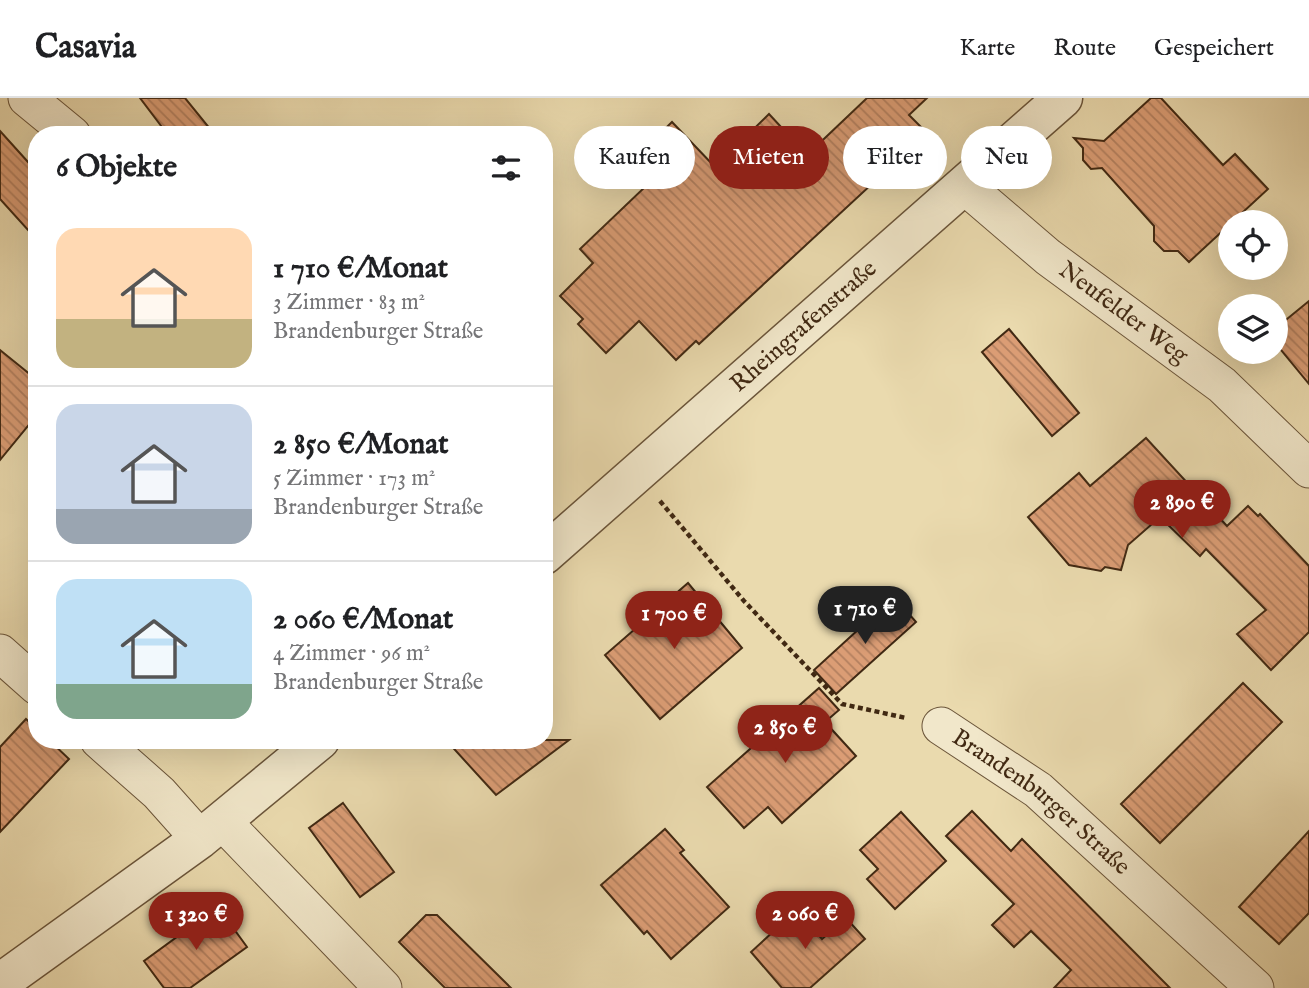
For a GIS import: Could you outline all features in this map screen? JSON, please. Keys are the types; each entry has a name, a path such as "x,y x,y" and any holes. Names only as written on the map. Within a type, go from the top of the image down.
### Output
{"street":[{"path":"27,98 61,126"},
{"name":"Rheingrafenstraße","path":"1032,126 1063,98"},
{"name":"Rheingrafenstraße","path":"553,547 962,189"},
{"name":"Neufelder Weg","path":"969,189 1048,257 1222,385 1309,469"},
{"path":"0,653 28,677"},
{"name":"Brandenburger Straße","path":"941,726 1038,790 1255,988"},
{"path":"109,749 159,793 211,830 383,988"},
{"path":"0,983 211,830 309,749"}],"path":[{"name":"Brandenburger Straße","path":"638,475 744,601 842,704 941,726"}],"building":[{"path":"140,98 185,98 208,126 161,126"},
{"path":"867,98 927,98 909,115 920,126 843,126 843,189 866,189 699,344 696,341 676,360 639,321 606,353 578,324 583,319 560,296 593,263 580,249 643,189 695,189 695,146 709,161 709,189 829,189 829,134"},
{"path":"1151,98 1161,98 1223,165 1235,154 1268,189 1245,210 1218,210 1218,235 1189,262 1178,251 1164,251 1154,241 1154,226 1102,168 1091,169 1083,160 1083,148 1074,138 1104,141"},
{"path":"769,114 780,126 757,126"},
{"path":"0,131 28,162 28,230 0,199"},
{"path":"1309,301 1309,384 1288,359 1288,318"},
{"path":"1009,329 1079,413 1052,436 982,352"},
{"path":"0,350 28,373 28,426 0,460"},
{"path":"1146,438 1227,526 1248,506 1258,516 1260,514 1309,566 1309,632 1271,670 1237,634 1266,610 1206,549 1200,556 1160,517 1128,545 1121,570 1105,567 1101,571 1069,565 1028,517 1079,473 1090,486"},
{"path":"688,583 742,648 660,719 605,655"},
{"path":"894,597 916,622 836,694 814,670"},
{"path":"1243,683 1282,722 1160,843 1121,804"},
{"path":"819,688 839,710 825,722 856,756 782,823 768,807 744,828 707,787"},
{"path":"26,719 28,749 58,749 69,759 0,832 0,747"},
{"path":"553,740 569,740 496,795 454,749 553,749"},
{"path":"343,803 394,872 360,897 309,828"},
{"path":"972,811 1011,851 1022,839 1170,988 1054,988 1071,970 1031,931 1014,947 992,925 1014,904 946,836"},
{"path":"901,812 946,861 895,909 867,879 878,869 860,850"},
{"path":"665,829 684,850 680,853 729,907 671,959 647,931 644,934 601,885"},
{"path":"1309,831 1309,913 1279,944 1239,907"},
{"path":"218,907 247,947 190,988 164,988 144,961"},
{"path":"797,910 822,939 846,918 865,939 810,988 782,988 751,952"},
{"path":"426,915 437,915 511,988 445,988 399,942"}]}
